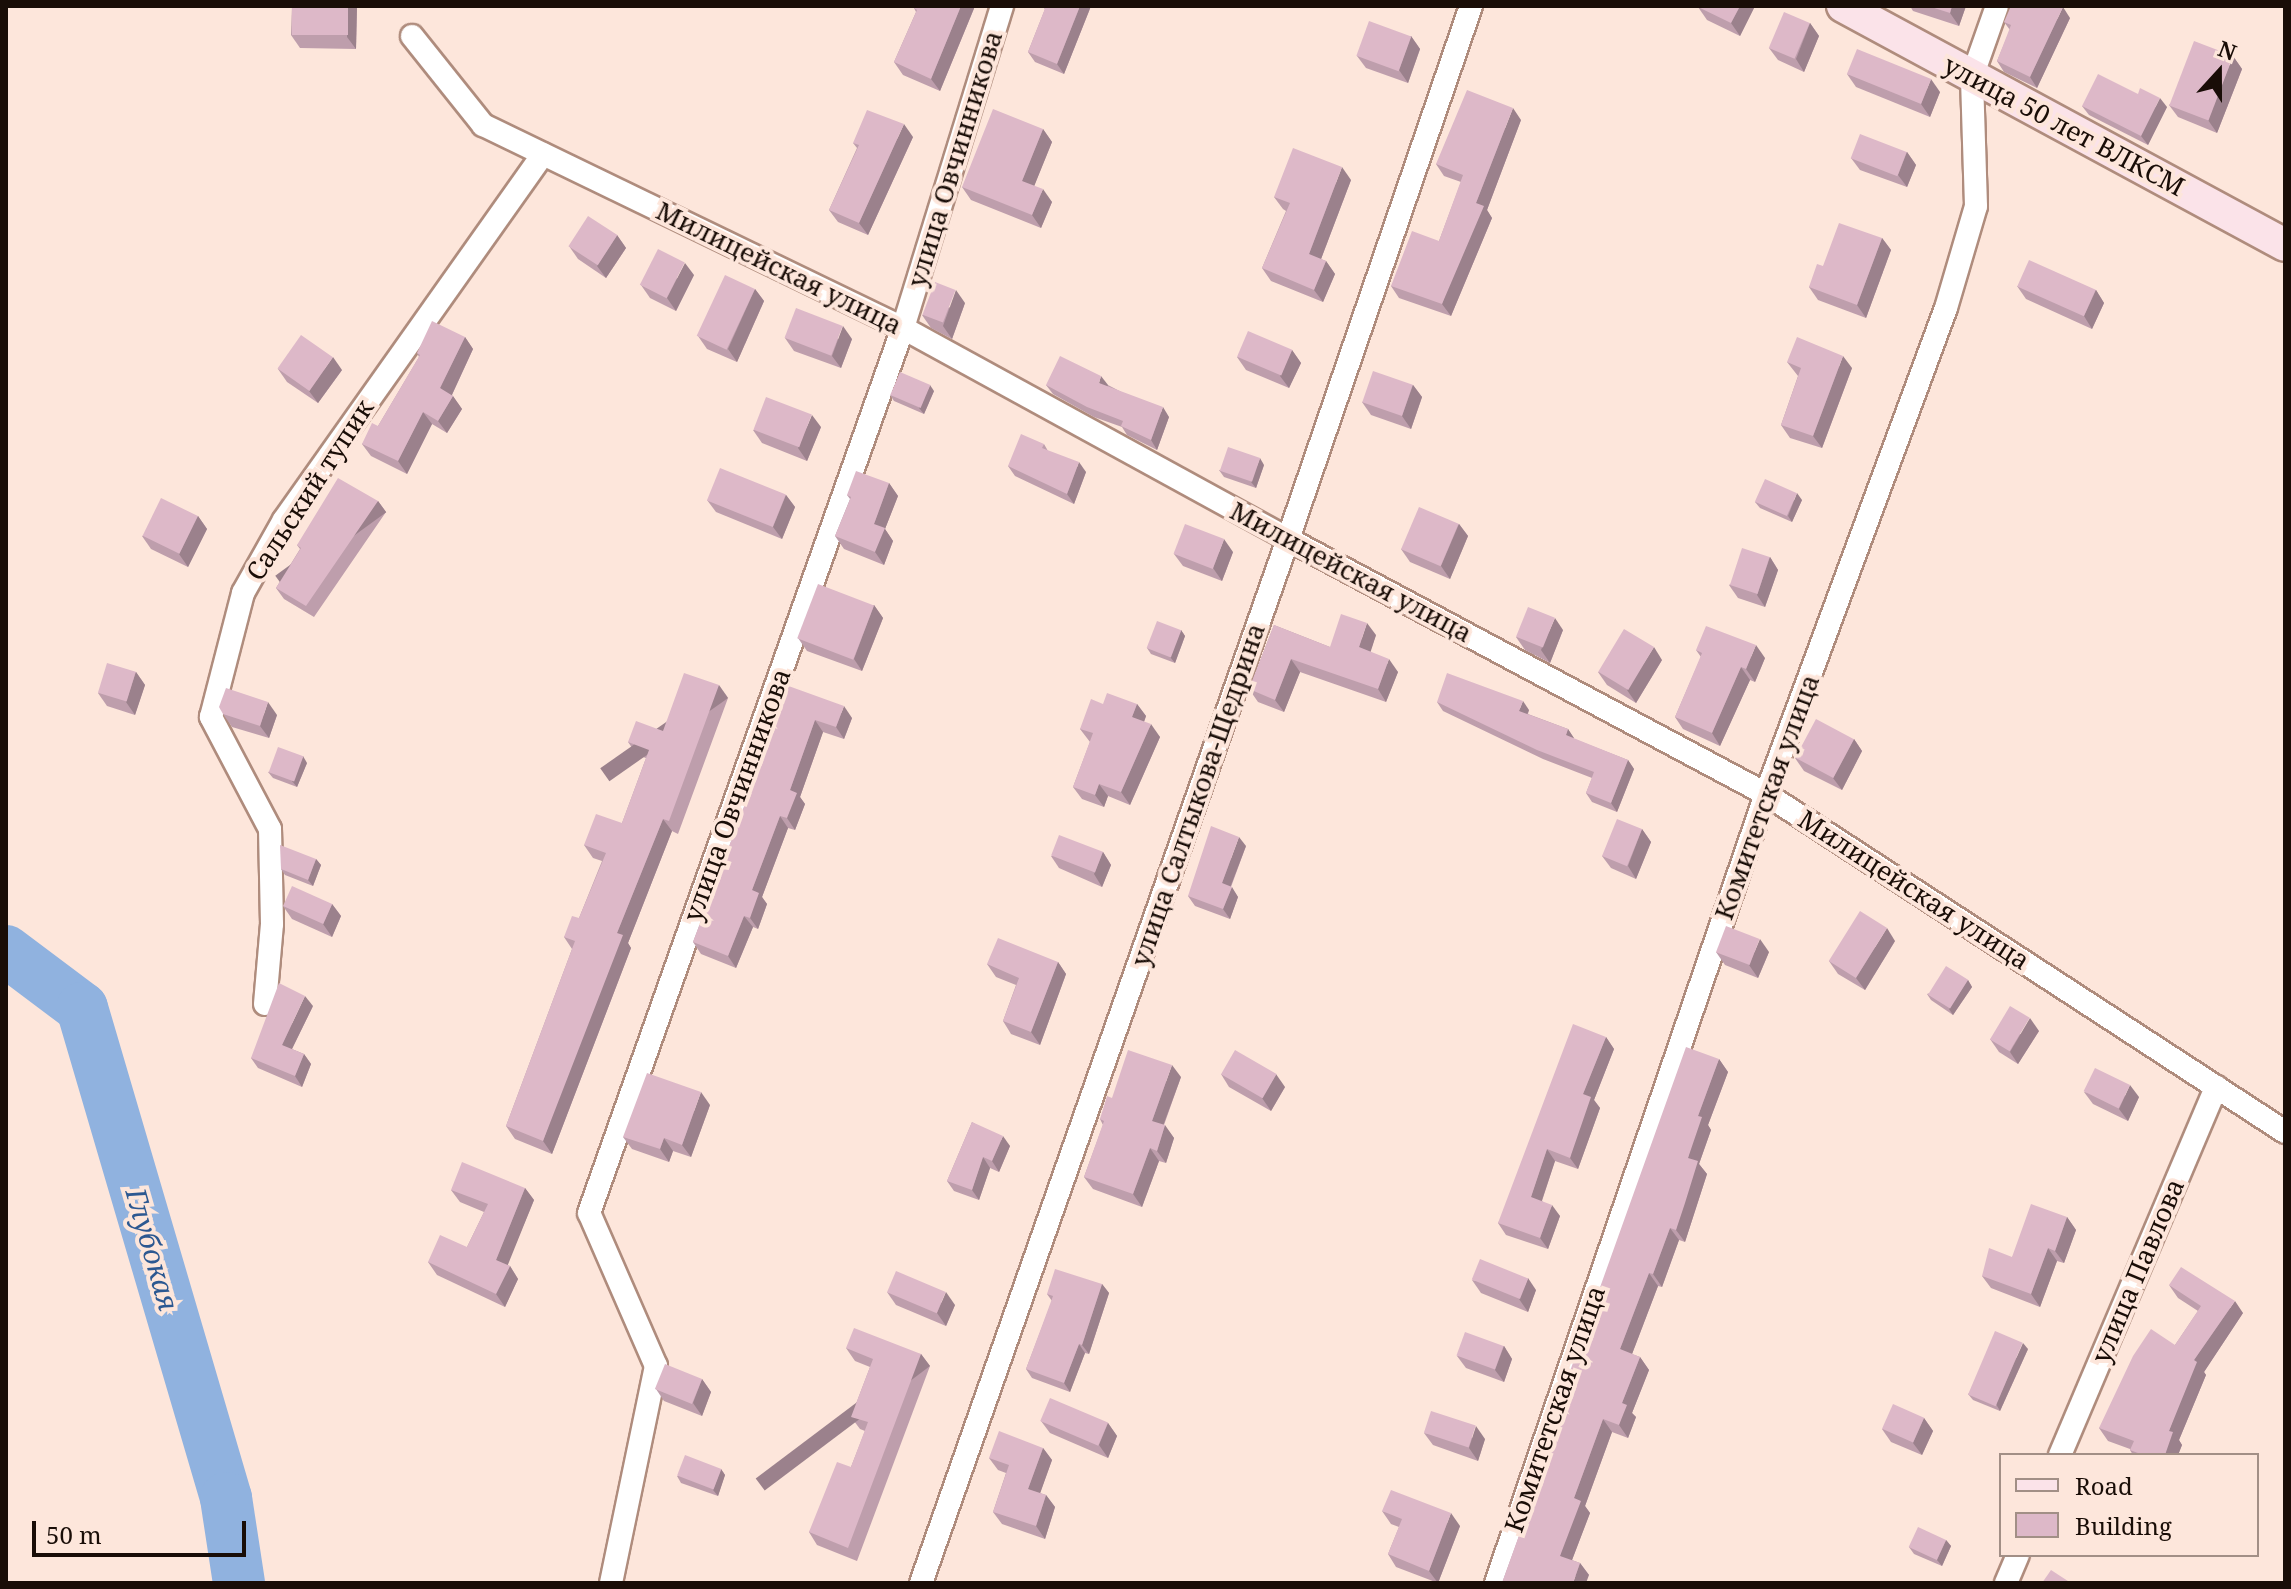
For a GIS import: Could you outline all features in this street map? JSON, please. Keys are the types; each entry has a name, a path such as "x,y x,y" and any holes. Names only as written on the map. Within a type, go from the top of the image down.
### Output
{"main road":[{"name":"улица 50 лет ВЛКСМ","path":"1843,6 2285,245"}],"street":[{"name":"улица Овчинникова","path":"611,1583 656,1366 589,1213 903,328 1002,6"},
{"name":"улица Салтыкова-Щедрина","path":"921,1583 1288,539 1471,6"},
{"name":"Комитетская улица","path":"1496,1583 1766,794 1946,308 1976,206 1972,77 1997,6"},
{"name":"Милицейская улица","path":"412,36 483,125 903,328 1288,539 1766,794 2285,1132"},
{"name":"Сальский тупик","path":"265,1004 272,924 270,829 211,717 243,593 284,520 543,154"},
{"name":"улица Павлова","path":"2061,1453 2216,1087"},
{"path":"2006,1583 2017,1557"}],"building":[{"path":"292,6 348,6 348,35 292,35"},
{"path":"915,6 961,6 931,79 894,62 917,10"},
{"path":"1046,6 1080,6 1057,64 1028,52"},
{"path":"1699,6 1740,6 1731,23"},
{"path":"1928,6 1952,6 1950,13"},
{"path":"2011,6 2063,7 2030,77 1997,61 2011,25 2004,22"},
{"path":"1784,12 1810,23 1795,59 1769,48"},
{"path":"1369,21 1411,36 1399,71 1356,56"},
{"path":"2194,41 2233,56 2208,120 2169,105"},
{"path":"1857,49 1931,79 1921,104 1847,74"},
{"path":"2098,74 2138,94 2140,88 2160,98 2141,136 2082,106"},
{"path":"1467,90 1513,108 1476,203 1484,206 1442,304 1391,286 1412,231 1439,241 1463,175 1436,164"},
{"path":"993,109 1043,129 1022,181 1043,189 1032,215 962,187"},
{"path":"867,110 904,124 859,223 829,210 859,145 853,143"},
{"path":"1860,134 1907,152 1897,176 1851,158"},
{"path":"1293,148 1342,167 1309,254 1326,261 1314,290 1262,268 1290,203 1274,197"},
{"path":"588,216 617,235 598,265 568,246"},
{"path":"1839,223 1882,238 1857,305 1809,287 1817,264 1823,266"},
{"path":"658,249 685,263 667,298 640,285"},
{"path":"2029,260 2096,290 2084,316 2017,286"},
{"path":"725,275 755,289 727,350 697,336"},
{"path":"935,282 956,290 943,323 922,315"},
{"path":"796,308 843,326 831,356 785,338"},
{"path":"432,321 465,337 440,388 453,396 438,421 423,412 398,461 362,444 372,423 378,426 420,355 417,353"},
{"path":"1248,331 1292,350 1281,376 1237,357"},
{"path":"301,335 333,357 309,391 277,369"},
{"path":"1797,337 1843,356 1813,436 1781,425 1801,368 1787,362"},
{"path":"1060,356 1101,376 1099,383 1163,407 1151,440 1121,426 1123,421 1087,407 1046,385"},
{"path":"1373,371 1413,385 1402,416 1362,402"},
{"path":"900,372 930,385 921,408 890,395"},
{"path":"766,397 812,415 799,447 753,430"},
{"path":"1021,434 1044,444 1042,448 1079,462 1067,494 1008,466"},
{"path":"1228,447 1260,458 1252,482 1220,471"},
{"path":"720,468 786,495 773,527 707,500"},
{"path":"856,471 889,483 874,524 885,528 875,552 835,536 851,497 847,495"},
{"path":"338,478 378,501 306,606 276,588 301,548 297,545"},
{"path":"1765,479 1797,493 1787,516 1755,502"},
{"path":"161,498 198,516 179,554 143,536"},
{"path":"1419,507 1459,524 1441,566 1401,549"},
{"path":"1185,524 1224,539 1213,569 1174,554"},
{"path":"1742,548 1770,557 1758,594 1730,585"},
{"path":"818,584 874,606 853,660 797,638"},
{"path":"1528,607 1555,618 1543,648 1516,637"},
{"path":"1341,614 1367,623 1359,647 1389,659 1378,689 1291,659 1275,700 1249,689 1274,625 1330,647"},
{"path":"1157,621 1181,630 1171,657 1147,648"},
{"path":"1706,626 1756,645 1746,669 1741,667 1712,733 1675,717 1702,653 1696,650"},
{"path":"1624,629 1654,647 1628,690 1598,672"},
{"path":"107,663 136,672 127,701 98,693"},
{"path":"684,673 719,685 669,821 663,819 617,933 623,935 543,1141 506,1126 575,941 564,937 572,916 579,918 606,853 584,845 596,814 622,823 649,750 628,742 636,721 663,731"},
{"path":"1447,673 1523,701 1519,711 1568,729 1566,735 1628,760 1611,803 1586,793 1594,772 1537,750 1437,702"},
{"path":"783,684 844,706 836,727 815,720 790,790 797,793 787,818 780,816 752,890 759,893 750,918 744,916 728,956 693,942 766,748 761,746"},
{"path":"226,688 268,702 260,726 223,714 219,707"},
{"path":"1107,693 1137,704 1132,717 1151,724 1121,792 1099,784 1095,795 1073,787 1093,733 1080,729 1091,699 1103,704"},
{"path":"1816,719 1854,739 1833,778 1795,758"},
{"path":"278,747 303,756 294,782 269,772"},
{"path":"1617,819 1642,829 1627,866 1602,856"},
{"path":"1211,826 1239,837 1222,883 1232,887 1223,909 1188,896"},
{"path":"1059,835 1103,852 1095,872 1051,856"},
{"path":"280,845 316,859 308,880 281,869"},
{"path":"292,886 332,904 323,924 283,906"},
{"path":"1860,911 1887,928 1856,978 1829,961"},
{"path":"1726,926 1760,939 1750,965 1716,952"},
{"path":"998,938 1058,962 1031,1032 1003,1021 1019,978 987,964"},
{"path":"1946,966 1968,980 1950,1009 1928,995"},
{"path":"279,983 305,996 282,1045 304,1054 295,1076 251,1058"},
{"path":"2010,1006 2030,1018 2010,1051 1990,1039"},
{"path":"1573,1024 1606,1037 1583,1094 1591,1097 1570,1158 1547,1149 1531,1197 1552,1205 1540,1238 1498,1223"},
{"path":"1686,1047 1719,1059 1698,1116 1702,1117 1688,1158 1698,1161 1676,1230 1670,1228 1620,1349 1640,1357 1622,1403 1627,1405 1619,1425 1603,1419 1574,1498 1581,1501 1560,1556 1580,1563 1573,1583 1502,1583 1564,1404 1559,1402"},
{"path":"1128,1050 1172,1065 1152,1121 1165,1125 1157,1151 1150,1148 1133,1194 1084,1177 1104,1121 1100,1119 1107,1096 1112,1098"},
{"path":"1235,1050 1277,1074 1263,1098 1221,1074"},
{"path":"2095,1068 2130,1085 2119,1108 2084,1091"},
{"path":"647,1073 701,1092 682,1145 664,1138 660,1149 623,1137"},
{"path":"972,1122 1003,1136 992,1161 983,1157 972,1190 947,1181"},
{"path":"462,1162 525,1188 496,1260 510,1266 496,1294 428,1262 440,1235 467,1247 488,1204 451,1190"},
{"path":"2031,1204 2067,1217 2055,1251 2048,1248 2031,1294 1982,1276 1989,1248 2012,1257"},
{"path":"1480,1259 1528,1278 1520,1299 1472,1279"},
{"path":"2181,1267 2235,1301 2194,1360 2197,1362 2169,1431 2173,1432 2166,1453 2138,1453 2130,1450 2134,1441 2099,1428 2133,1356 2151,1329 2175,1345 2201,1306 2169,1285"},
{"path":"1055,1269 1102,1284 1082,1345 1079,1344 1064,1383 1026,1369 1053,1296 1047,1294"},
{"path":"896,1271 946,1292 937,1313 887,1292"},
{"path":"854,1328 921,1354 848,1548 809,1532 837,1462 851,1467 868,1422 851,1417 873,1359 846,1348"},
{"path":"1995,1331 2023,1343 1996,1406 1968,1395"},
{"path":"1465,1332 1504,1346 1495,1370 1456,1355"},
{"path":"665,1364 702,1379 692,1404 655,1389"},
{"path":"1050,1398 1108,1423 1098,1446 1040,1421"},
{"path":"1893,1404 1924,1418 1913,1442 1882,1429"},
{"path":"1431,1411 1476,1426 1469,1447 1424,1433"},
{"path":"999,1431 1043,1448 1028,1489 1046,1495 1036,1526 993,1512 1009,1465 989,1458"},
{"path":"685,1455 721,1469 714,1490 677,1476"},
{"path":"1391,1490 1451,1513 1429,1571 1388,1554 1402,1519 1382,1511"},
{"path":"1918,1527 1946,1540 1937,1560 1909,1547"},
{"path":"2051,1570 2071,1583 2042,1583"}],"waterway":[{"name":"Глубокая","path":"6,951 82,1008 226,1498 239,1583"}]}
